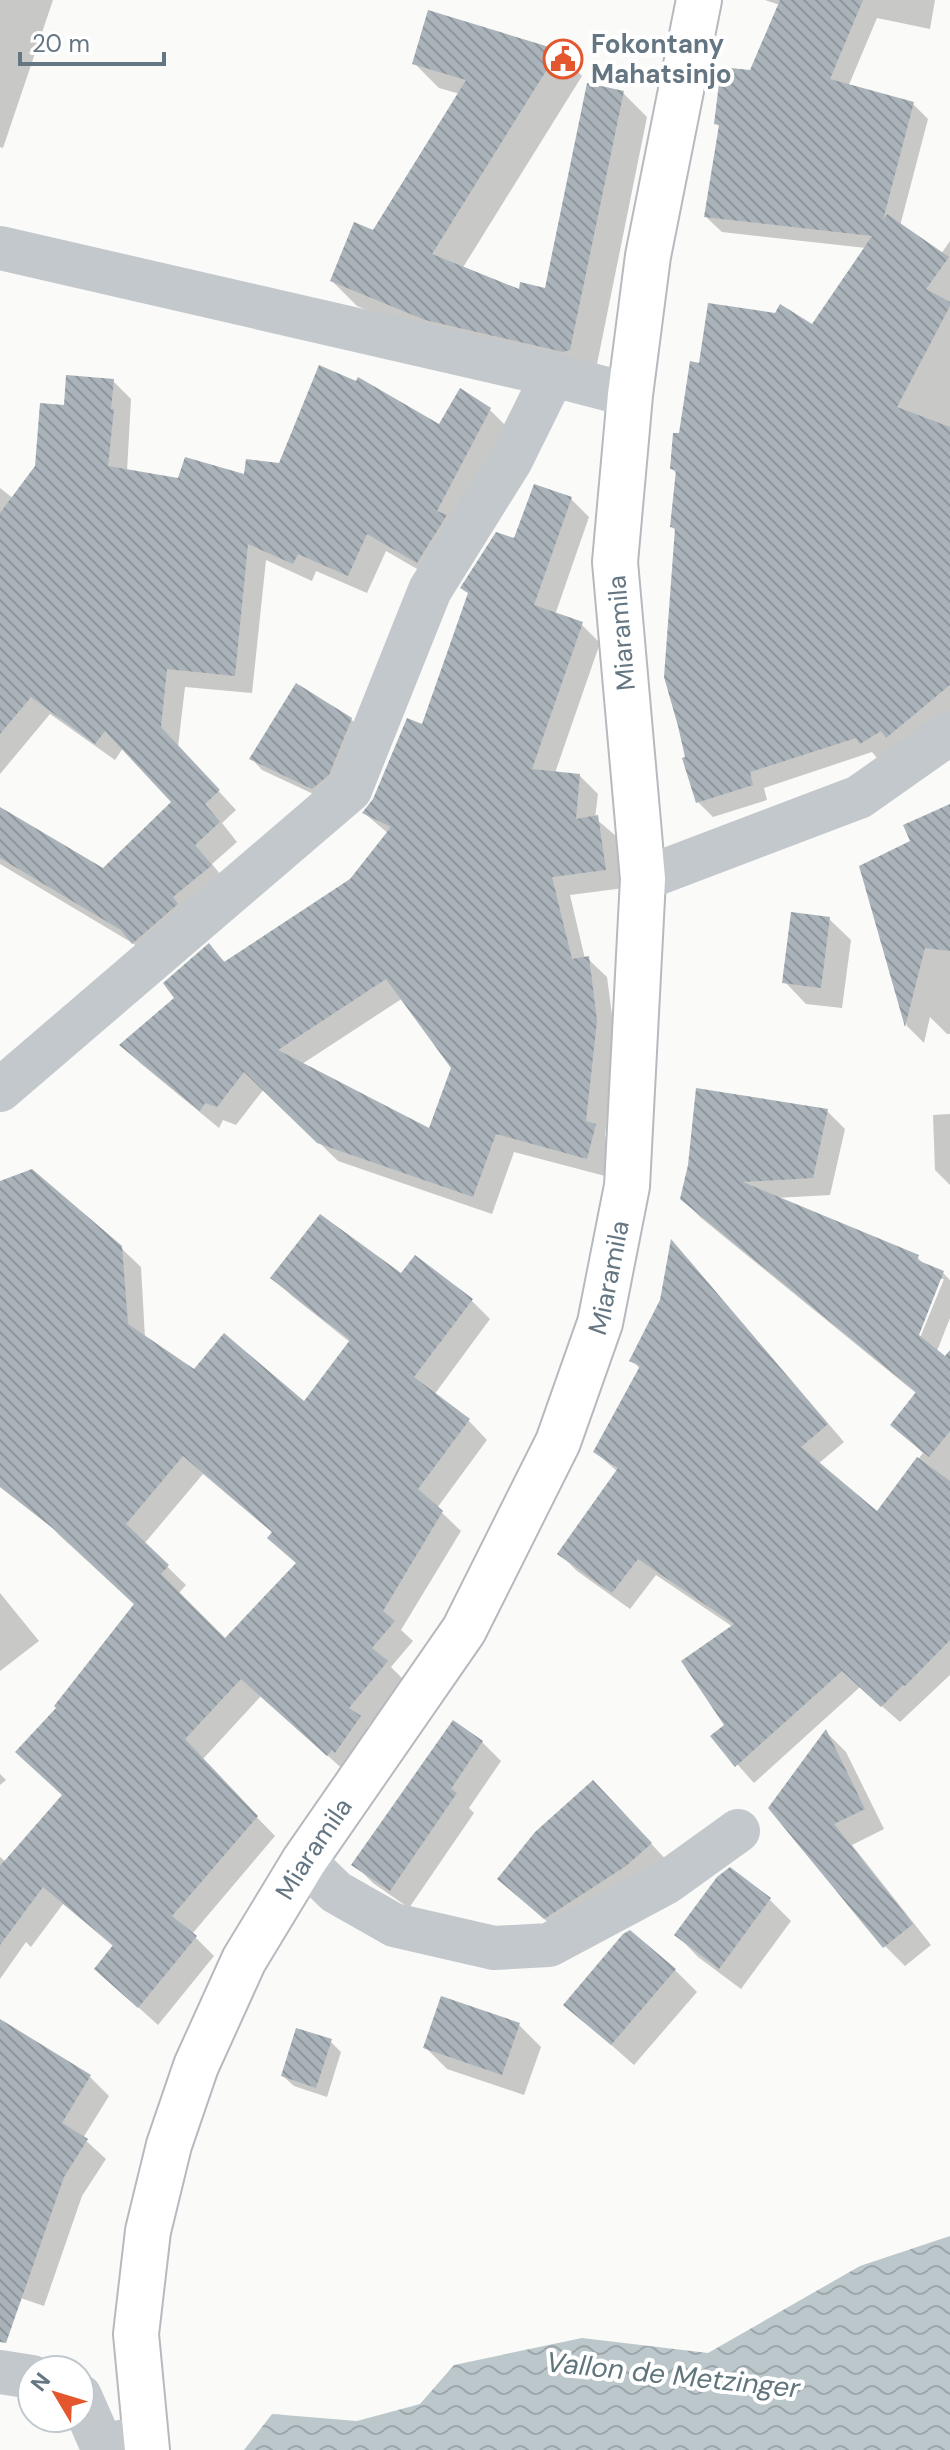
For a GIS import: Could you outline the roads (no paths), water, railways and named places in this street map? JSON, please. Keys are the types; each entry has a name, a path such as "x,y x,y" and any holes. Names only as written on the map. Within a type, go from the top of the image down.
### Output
{"main road":[{"name":"Miaramila","path":"146,2443 136,2334 148,2231 169,2145 196,2066 244,1960 304,1861 464,1630 558,1442 595,1338 627,1186 643,879 615,562 630,395 648,256 699,0"}],"street":[{"path":"0,248 630,395"},
{"path":"0,1090 350,790 430,590 511,460 553,375"},
{"path":"643,879 859,797 950,733"},
{"path":"304,1861 336,1892 394,1925 494,1948 549,1945 667,1882 738,1831"},
{"path":"96,2432 102,2446 146,2443"}],"water":[{"name":"Vallon de Metzinger","path":"950,2236 950,2450 244,2450 272,2414 357,2421 420,2404 454,2365 582,2338 708,2353 860,2266"}],"place":[{"name":"Fokontany Mahatsinjo","path":"563,59"}]}
